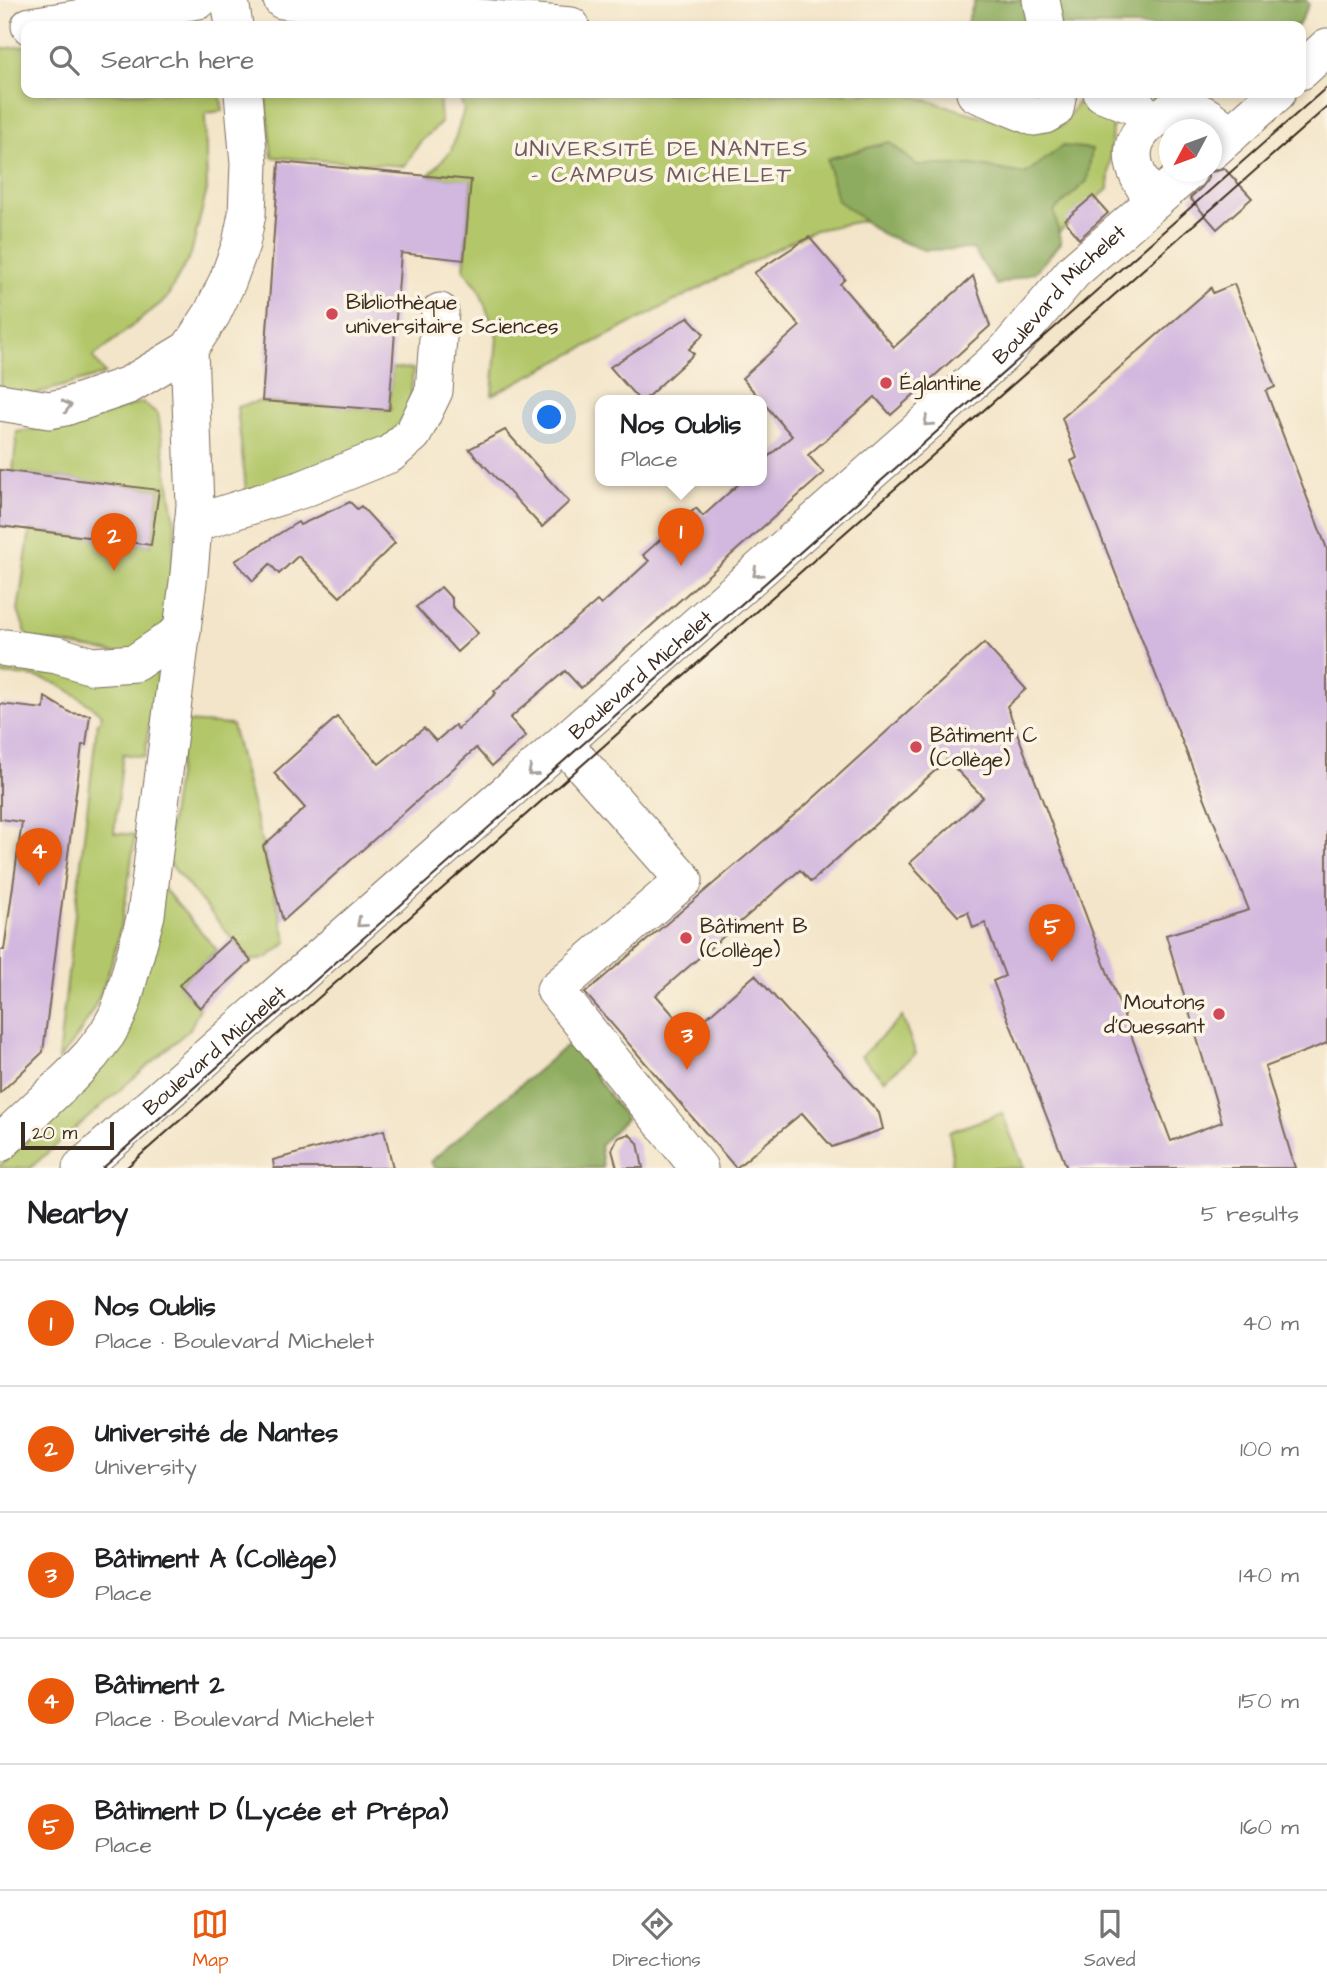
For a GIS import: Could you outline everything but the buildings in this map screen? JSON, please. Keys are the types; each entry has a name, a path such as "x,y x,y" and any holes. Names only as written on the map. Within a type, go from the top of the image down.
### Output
{"street":[{"path":"66,21 199,0"},
{"path":"230,0 233,21"},
{"path":"282,0 515,21"},
{"path":"1041,0 1045,21"},
{"path":"0,31 21,28"},
{"path":"1306,66 1327,47"},
{"path":"0,402 49,410 65,407 129,385 189,349 212,314 228,280 243,234 247,214 249,164 243,98"},
{"path":"987,98 1034,117 1055,109 1058,98"},
{"path":"1114,98 1139,108 1149,123"},
{"path":"1222,142 1270,98"},
{"path":"1155,201 1134,169 1132,153 1139,134 1149,123 1170,111 1187,109 1204,114 1207,119"},
{"name":"Boulevard Michelet","path":"81,1168 997,359 1074,271 1177,182"},
{"path":"194,524 303,489 390,454 413,433 434,391 440,312"},
{"path":"0,1143 91,1055 117,1016 146,915 194,524 189,349"},
{"path":"6,648 57,655 92,666 135,663 182,631"},
{"path":"564,744 684,880 555,990 699,1168"}],"green space":[{"path":"975,0 1306,0 1309,4 1300,21 967,21"},
{"path":"21,47 21,98 221,98 223,111 205,113 207,190 191,254 166,299 93,357 105,374 28,396 0,390 0,49"},
{"path":"266,98 439,98 441,123 420,142 405,166 272,157"},
{"path":"460,98 920,98 1024,129 1063,125 1077,103 1130,110 1112,128 1108,189 1043,246 947,204 811,231 492,395 497,337 478,287 464,270 471,181 428,176 451,151 464,110"},
{"path":"889,142 917,165 974,165 1025,174 1063,146 1092,149 1087,181 1054,211 1061,243 1035,272 997,285 973,249 924,250 882,234 837,200 827,159"},
{"path":"392,368 413,369 410,409 386,441 247,500 237,407 260,401 391,410"},
{"path":"142,402 158,414 175,524 167,632 136,656 28,638 18,611 30,530 151,545 159,490 13,472 17,432 76,424"},
{"path":"0,657 154,666 160,685 151,707 145,757 123,754 114,833 135,835 114,955 93,1011 58,1060 97,725 102,715 56,683 31,676 0,675"},
{"path":"185,722 232,725 287,942 267,958 251,961 165,858"},
{"path":"163,888 217,950 179,985 200,1008 190,1029 30,1168 0,1168 0,1165 53,1118"},
{"path":"902,1017 916,1054 884,1080 861,1056"},
{"path":"571,1042 626,1119 600,1145 603,1168 434,1168 431,1161"},
{"path":"1002,1113 1024,1168 951,1168 949,1132"}],"tram line":[{"path":"103,1168 1327,87"},
{"path":"126,1168 1327,107"}],"place":[{"name":"Bibliothèque universitaire Sciences","path":"332,314"},
{"name":"Églantine","path":"886,383"},
{"name":"Nos Oublis","path":"681,566"},
{"name":"Université de Nantes","path":"114,571"},
{"name":"Bâtiment C (Collège)","path":"916,747"},
{"name":"Bâtiment 2","path":"39,886"},
{"name":"Bâtiment B (Collège)","path":"686,938"},
{"name":"Bâtiment D (Lycée et Prépa)","path":"1052,962"},
{"name":"Moutons d'Ouessant","path":"1219,1014"},
{"name":"Bâtiment A (Collège)","path":"687,1070"}],"district":[{"name":"UNIVERSITÉ DE NANTES - CAMPUS MICHELET","path":"662,161"}]}
